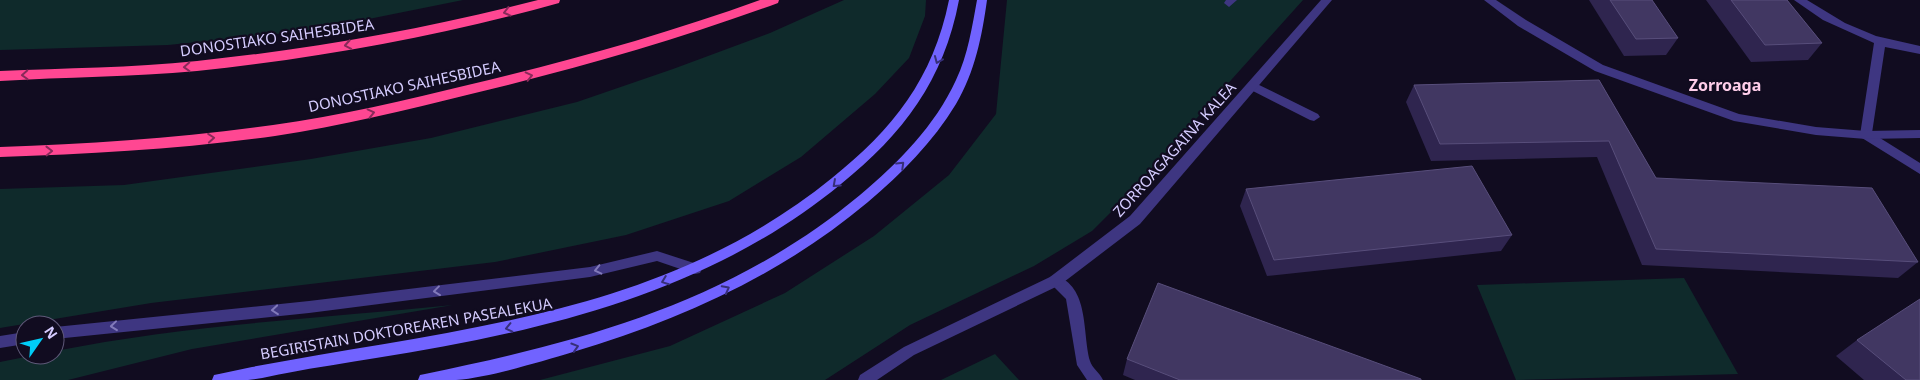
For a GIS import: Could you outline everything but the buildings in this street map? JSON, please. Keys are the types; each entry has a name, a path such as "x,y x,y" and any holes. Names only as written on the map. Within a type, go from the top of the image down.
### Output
{"highway":[{"name":"DONOSTIAKO SAIHESBIDEA","path":"0,76 196,66 346,46 474,21 554,0"},
{"name":"DONOSTIAKO SAIHESBIDEA","path":"0,152 74,150 221,137 363,115 570,67 710,24 773,0"}],"main road":[{"path":"425,380 565,350 639,327 711,298 794,253 852,211 928,137 951,104 972,57 982,0"},
{"name":"BEGIRISTAIN DOKTOREAREN PASEALEKUA","path":"219,380 485,333 560,316 628,296 695,269 772,229 828,191 873,151 918,97 941,54 953,7"}],"street":[{"name":"ZORROAGAGAINA KALEA","path":"865,380 909,351 1055,281 1135,220 1327,0"},
{"path":"1490,0 1522,23 1599,68 1738,118 1816,131 1866,135 1920,134"},
{"path":"1799,0 1846,28 1880,41 1920,50"},
{"path":"1866,135 1880,41"},
{"path":"1253,86 1314,117"},
{"path":"1866,135 1920,169"},
{"path":"65,332 309,307 590,272 657,256 695,269"},
{"path":"1055,281 1072,296 1084,365 1096,380"},
{"path":"0,342 15,340"}],"green space":[{"path":"0,0 463,0 314,30 168,45 0,50"},
{"path":"844,0 926,0 925,16 909,58 875,94 801,157 729,201 626,235 495,262 151,303 65,317 65,315 15,315 15,326 0,328 0,189 124,185 311,159 431,138 577,102 770,33"},
{"path":"1007,0 1303,0 1125,198 1092,231 1034,266 910,325 825,380 540,380 670,346 785,293 874,236 949,175 996,114"},
{"path":"1684,278 1738,374 1516,380 1477,285"},
{"path":"453,305 192,349 68,380 0,380 0,362 15,359 15,365 65,365 65,349 204,328"},
{"path":"995,354 1019,380 941,380"}],"district":[{"name":"Zorroaga","path":"1725,85"}]}
